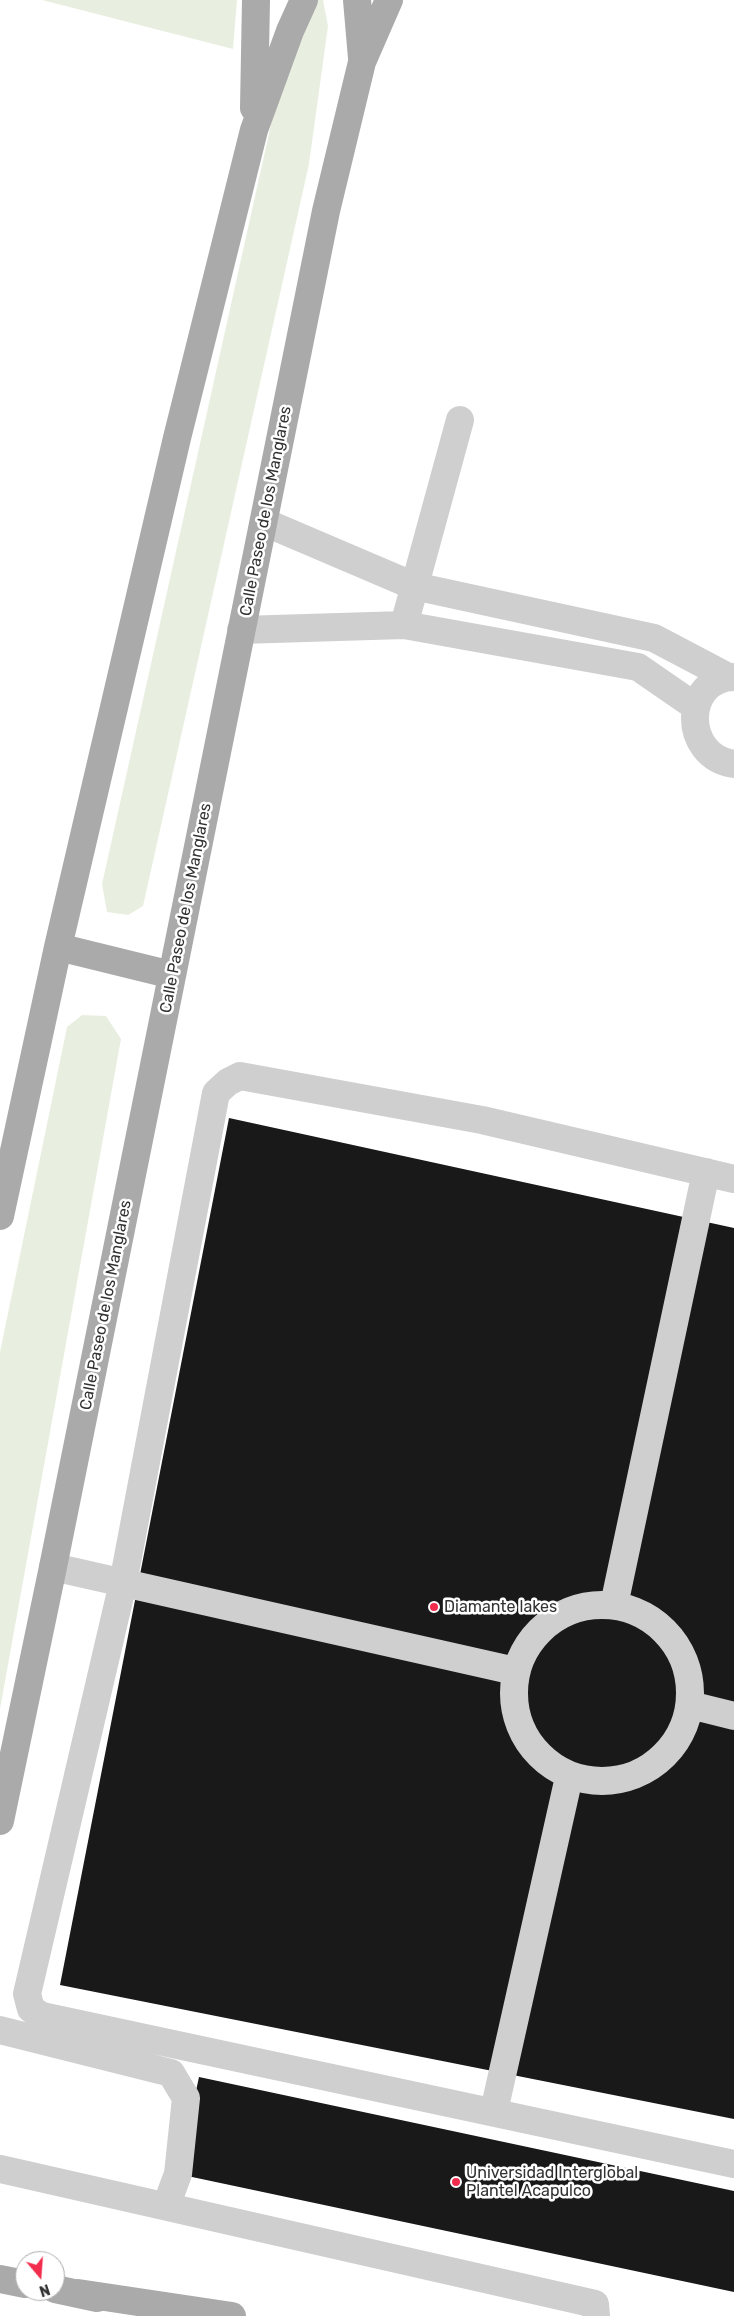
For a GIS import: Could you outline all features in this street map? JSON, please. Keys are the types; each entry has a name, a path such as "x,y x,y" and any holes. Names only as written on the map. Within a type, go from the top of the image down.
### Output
{"main road":[{"path":"254,130 256,0"},
{"path":"0,1216 58,947 177,438 254,130 290,31 304,0"},
{"path":"357,0 362,62"},
{"name":"Calle Paseo de los Manglares","path":"0,1821 53,1568 326,211 362,62 388,0"},
{"path":"58,947 172,975"},
{"path":"0,2279 15,2282"},
{"path":"67,2291 164,2316"},
{"path":"67,2291 232,2316"}],"street":[{"path":"404,625 460,420"},
{"path":"264,522 414,586 654,638 731,677"},
{"path":"242,630 404,625 638,667 696,708"},
{"path":"731,677 714,683 703,694 696,708 694,722 697,738 705,750 717,760 734,764"},
{"path":"734,1179 482,1120 240,1076 228,1082 216,1093 123,1583 27,1994 31,2009 42,2016 494,2111 734,2164"},
{"path":"614,1605 706,1172"},
{"path":"53,1568 515,1672"},
{"path":"614,1605 643,1615 656,1623 673,1639 684,1660 690,1682 690,1705 676,1742 647,1770 609,1782 569,1777 547,1764 529,1745 517,1723 512,1698 515,1672 535,1634 572,1610 614,1605"},
{"path":"690,1705 734,1716"},
{"path":"494,2111 569,1777"},
{"path":"0,2030 171,2073 186,2098 178,2174 166,2206"},
{"path":"0,2168 595,2304 596,2316"}],"green space":[{"path":"42,0 237,0 233,49"},
{"path":"318,0 323,0 328,26 309,164 143,906 128,915 107,912 102,884 278,93"},
{"path":"82,1015 106,1016 121,1039 0,1709 0,1352 67,1027"}],"building":[{"name":"Diamante lakes","path":"229,1118 734,1228 734,2119 60,1985"},
{"name":"Universidad Interglobal Plantel Acapulco","path":"199,2077 734,2191 734,2292 178,2174"}],"place":[{"name":"Diamante lakes","path":"434,1607"},
{"name":"Universidad Interglobal Plantel Acapulco","path":"456,2182"}]}
